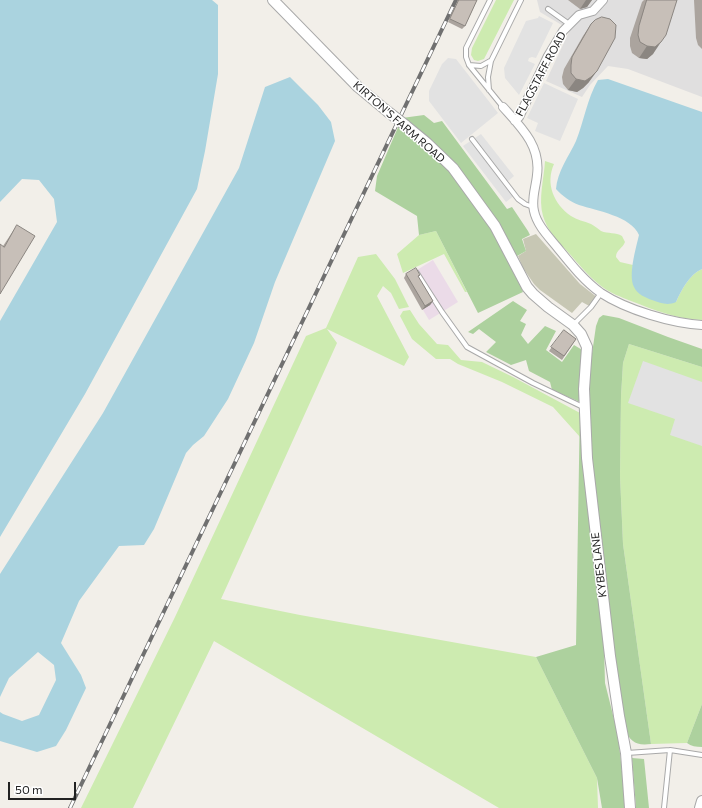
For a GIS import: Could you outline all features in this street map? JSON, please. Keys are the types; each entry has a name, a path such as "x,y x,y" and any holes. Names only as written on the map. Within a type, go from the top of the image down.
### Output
{"street":[{"name":"KIRTON'S FARM ROAD","path":"273,0 358,87 427,143 453,168 495,226 527,287 533,294 573,325"},
{"name":"FLAGSTAFF ROAD","path":"515,121 519,117 548,56 563,30 579,15 593,11 603,0"},
{"name":"FLAGSTAFF ROAD","path":"503,107 532,143 537,158 537,176 533,197 534,211 542,228 571,264 601,293 620,303 649,314 686,324 702,325"},
{"name":"KYBES LANE","path":"573,325 581,334 587,347 584,389 587,458 598,563 615,693 626,753 630,808"},
{"path":"700,808 702,801"}],"lane":[{"path":"490,0 466,48 466,57 469,65 503,107"},
{"path":"490,91 488,76 491,61 521,0"},
{"path":"548,9 569,24"},
{"path":"469,65 481,66 491,61"},
{"path":"472,139 518,199 534,208"},
{"path":"417,273 467,347 585,409"},
{"path":"573,325 591,307 601,293"},
{"path":"664,808 670,750"},
{"path":"626,753 670,750 702,755"}],"shaded area":[{"path":"537,0 702,0 702,97 628,69 608,66 590,85 582,97 546,81 570,30 540,12"},
{"path":"539,16 553,23 536,58 529,58 528,61 535,64 519,95 505,78 504,68 526,21 538,18"},
{"path":"448,58 456,59 498,113 461,143 429,101 429,91 442,64"},
{"path":"544,83 578,99 560,141 535,131 538,123 527,118"},
{"path":"481,134 514,176 506,183 515,195 506,202 463,146"},
{"path":"536,234 580,284 598,298 591,307 582,302 572,313 534,284 523,268 518,256 526,251 523,239"},
{"path":"433,260 458,302 429,320 404,278"},
{"path":"643,361 702,382 702,446 670,435 675,419 628,403"}],"green space":[{"path":"496,0 514,0 484,59 478,61 474,60 471,55 472,48"},
{"path":"424,115 434,123 442,121 507,209 512,207 530,235 522,239 526,251 510,260 523,292 478,313 436,231 419,235 417,216 375,191 377,176 402,118"},
{"path":"545,161 554,164 551,171 551,186 560,206 571,216 591,224 601,231 622,236 625,242 617,253 616,257 620,262 633,265 632,273 676,302 683,287 693,275 702,269 702,320 666,314 623,298 604,288 587,274 556,239 550,231 543,216 541,203"},
{"path":"436,231 467,292 465,292 444,254 403,273 397,254 419,235"},
{"path":"376,254 395,279 409,307 399,309 391,293 383,286 377,296 409,357 404,366 327,329 337,343 221,599 300,615 536,657 597,778 598,808 499,808 214,641 133,808 81,808 175,617 306,336 326,328 358,257"},
{"path":"513,301 527,310 520,321 526,324 521,335 528,344 545,326 556,331 546,350 562,362 574,345 584,351 587,388 596,326 599,318 603,315 619,318 702,349 702,367 629,344 623,363 620,476 623,544 651,744 638,744 634,742 624,729 604,647 605,683 618,735 626,808 602,808 597,778 536,657 576,645 580,402 552,390 550,382 529,371 526,360 511,365 486,352 496,342 479,329 473,334 468,332"},
{"path":"410,310 419,324 437,344 448,345 461,360 482,362 580,413 580,437 553,407 450,359 436,359 412,339 400,316 403,311"},
{"path":"629,344 702,367 702,704 687,743 651,744 623,544 620,476 621,396 623,363"},
{"path":"702,704 702,747 698,747 687,743"},
{"path":"632,758 644,759 649,808 636,808"}],"water":[{"path":"0,0 212,0 218,5 218,74 197,189 85,394 0,537 0,321 57,222 54,199 39,180 22,179 0,202"},
{"path":"290,77 318,105 331,122 335,141 275,282 254,343 228,399 204,436 186,453 154,529 144,545 119,546 79,601 61,643 81,675 86,688 66,730 56,746 37,752 0,741 0,712 22,721 39,715 56,680 54,665 38,652 9,678 0,697 0,574 103,413 239,168 265,87"},
{"path":"608,79 702,112 702,269 693,275 683,287 676,302 670,304 664,304 647,298 639,294 634,287 632,282 632,269 639,235 635,229 629,223 613,215 573,202 556,189 564,164 576,141 594,87 598,80"}],"building":[{"path":"459,0 477,0 465,26 450,19"},
{"path":"647,0 677,0 666,35 655,47 647,46 640,42 638,35 639,26"},
{"path":"602,17 610,19 616,25 615,38 597,71 585,81 576,79 571,73 572,57 591,24 595,20"},
{"path":"17,225 35,236 0,294 0,244 4,247"},
{"path":"416,268 420,275 418,276 433,301 425,306 406,274"},
{"path":"564,330 576,339 564,356 551,347"}],"railway":[{"path":"70,808 456,0"}]}
